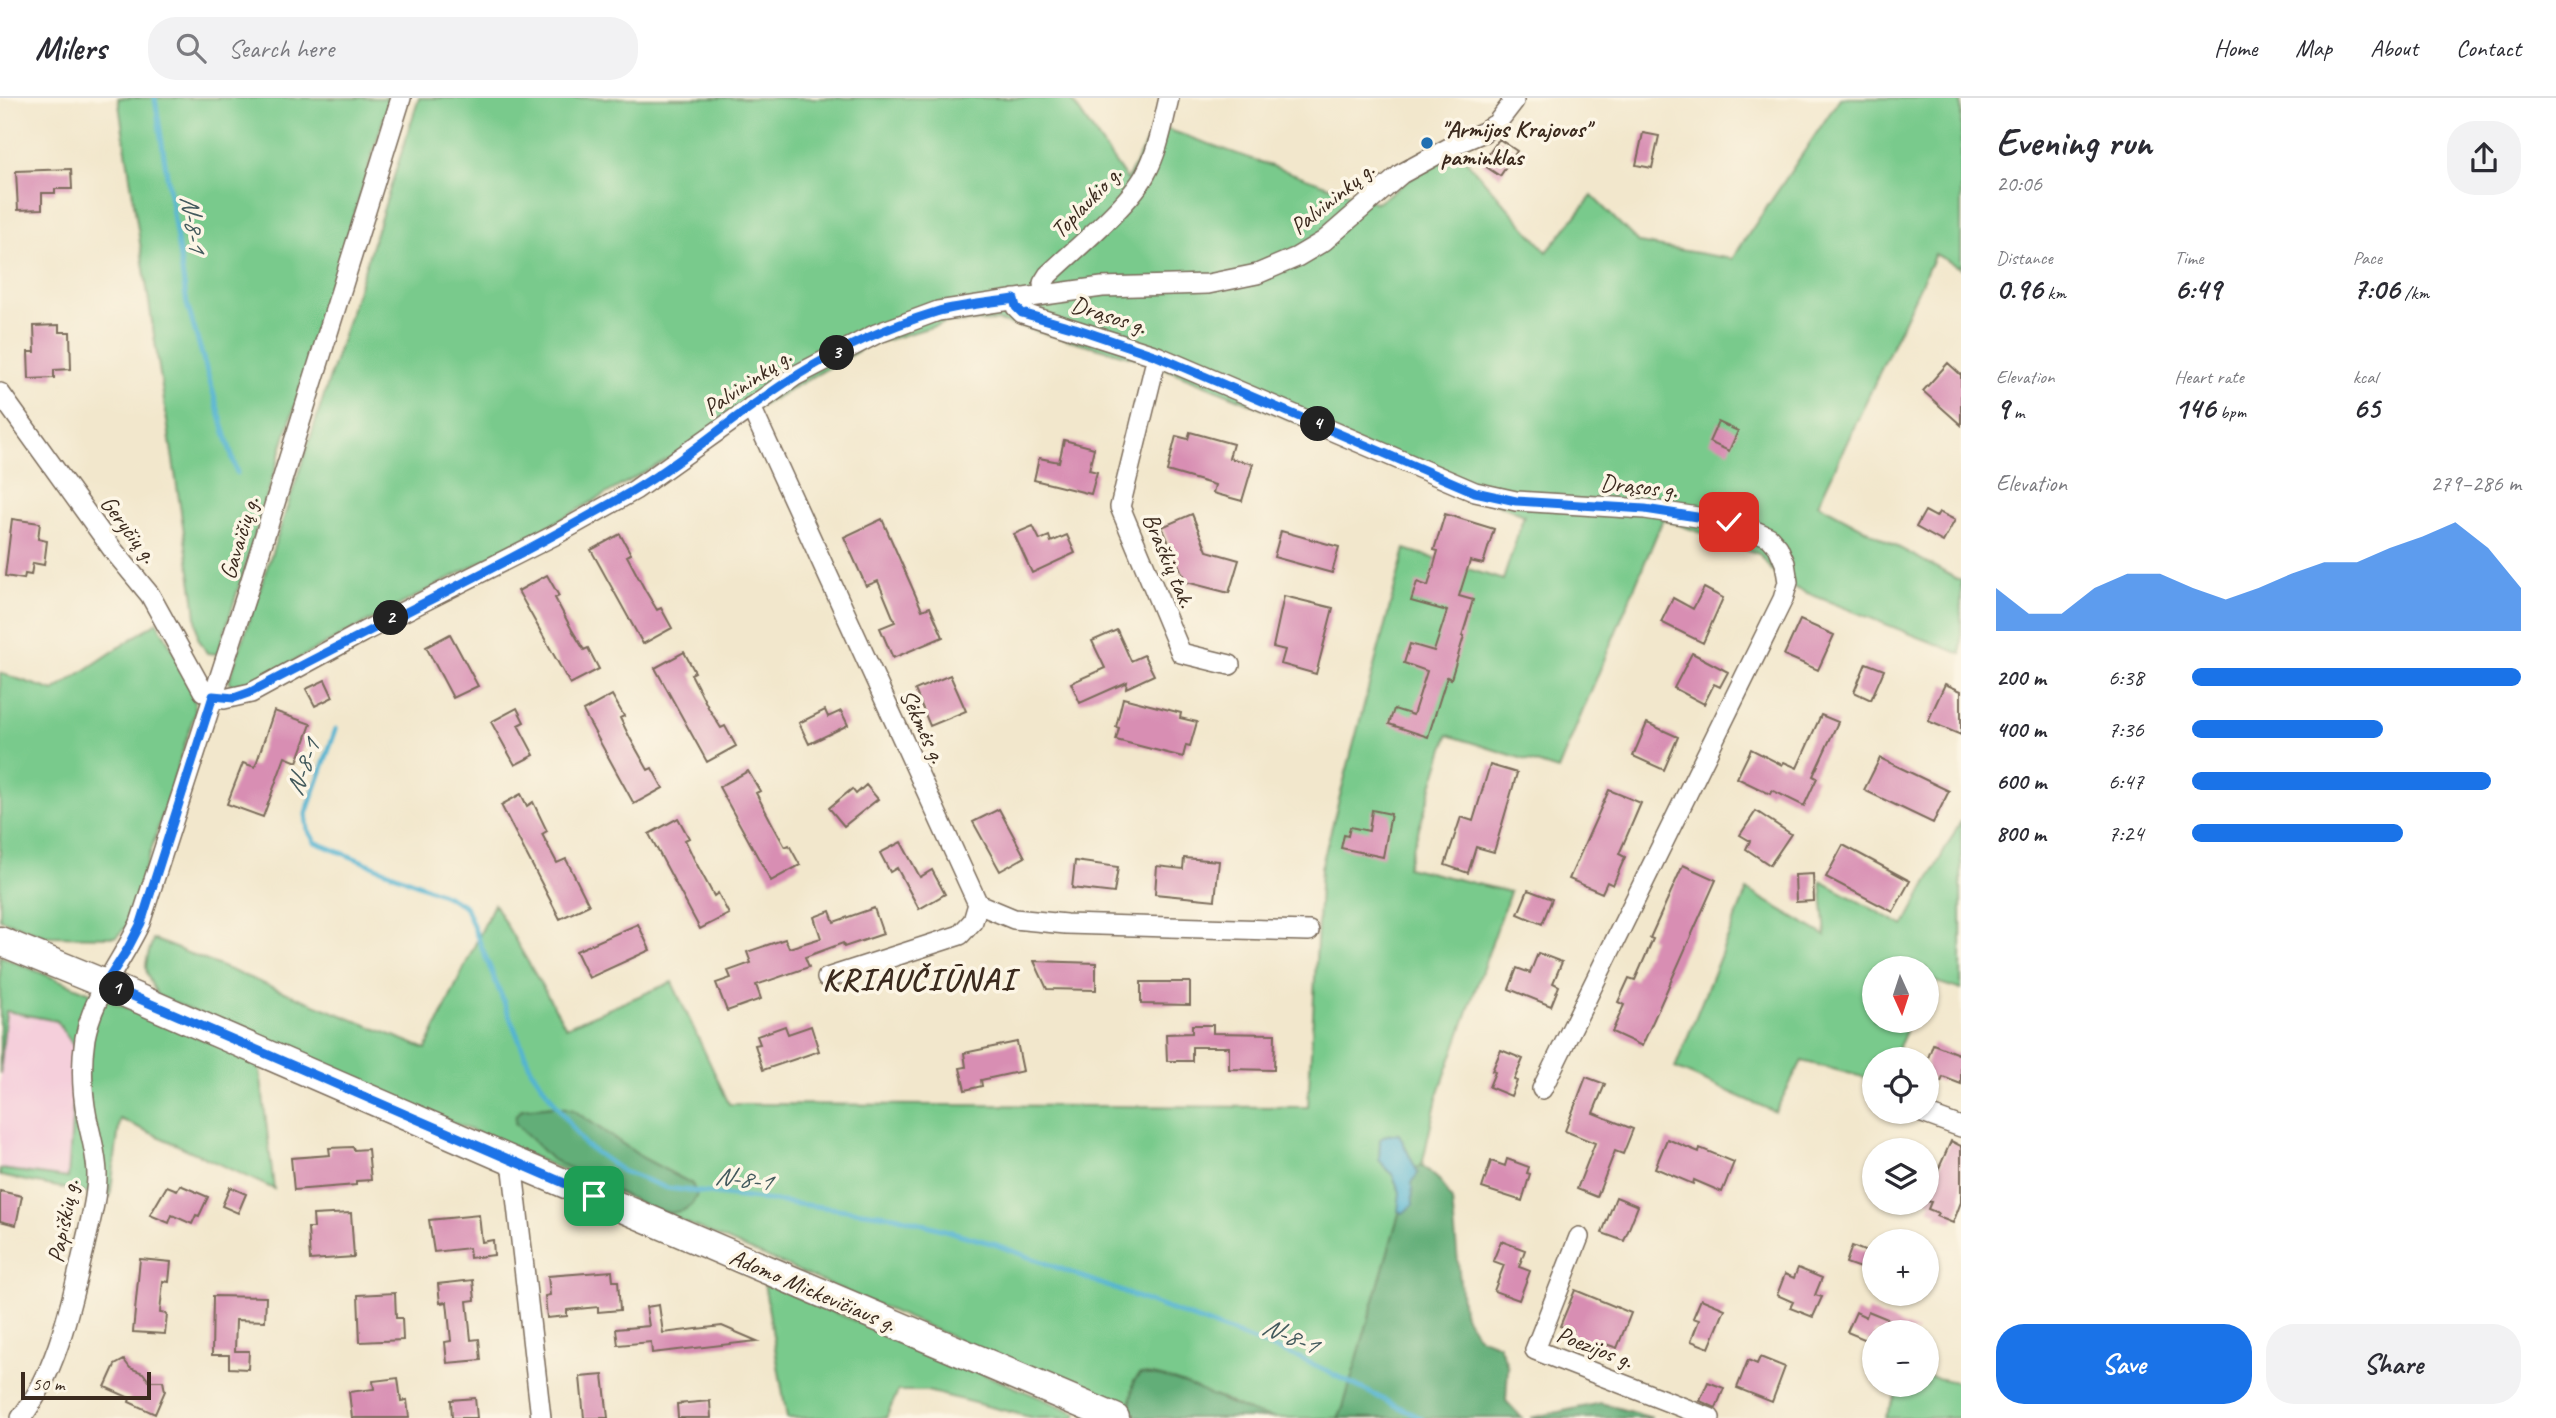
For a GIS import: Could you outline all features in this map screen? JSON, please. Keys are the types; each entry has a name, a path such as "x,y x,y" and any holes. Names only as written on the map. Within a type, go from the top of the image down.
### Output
{"main road":[{"name":"Adomo Mickevičiaus g.","path":"0,942 105,984 1115,1418"}],"street":[{"name":"Gavaičių g.","path":"105,984 141,923 401,98"},
{"name":"Toplaukio g.","path":"1044,295 1044,283 1048,275 1119,206 1144,176 1158,141 1169,98"},
{"name":"Palvininkų g.","path":"213,696 234,698 251,692 555,535 635,490 795,376 876,334 938,311 1102,287 1208,284 1257,274 1297,257 1324,241 1401,174 1497,123 1513,99"},
{"name":"Drąsos g.","path":"1014,299 1016,307 1022,313 1157,356 1475,492 1516,501 1645,509 1737,523 1769,537 1778,547 1785,563 1788,582 1783,599 1542,1089"},
{"name":"Braškių tak.","path":"1157,356 1121,507 1181,653 1230,665"},
{"name":"Geryčių g.","path":"0,393 113,550 150,595 198,684 213,696"},
{"name":"Sėkmės g.","path":"751,407 978,904"},
{"path":"827,978 960,935 973,921 978,904 1013,919 1066,925 1309,930"},
{"name":"Papiškių g.","path":"21,1418 34,1402 65,1326 94,1204 97,1175 82,1064 86,1034 105,984"},
{"path":"1939,1119 1961,1127"},
{"path":"512,1161 541,1418"},
{"name":"Poezijos g.","path":"1579,1237 1535,1350 1710,1418"}],"shaded area":[{"path":"6,1011 57,1021 77,1051 68,1179 0,1169 0,1074"}],"green space":[{"path":"118,98 390,98 218,654 207,653 198,638"},
{"path":"419,98 1070,98 1127,180 1155,125 1377,203 1413,177 1458,151 1547,252 1592,196 1639,243 1732,259 1840,98 1961,98 1961,268 1935,254 1818,504 1961,581 1961,654 1782,583 1759,554 1663,519 1558,770 1448,735 1407,867 1510,892 1437,1098 1422,1165 1411,1173 1338,1418 1273,1418 1256,1415 1222,1399 1154,1375 1140,1374 1134,1381 1129,1413 158,996 149,980 146,963 153,939 426,1049 494,904 566,1027 672,982 729,1104 1308,1107 1321,868 1405,549 1503,580 1524,515 1144,360 998,321 945,323 867,346 558,521 243,688 232,687 229,681","holes":["556,1106 573,1110 643,1158 692,1184 523,1109"]},
{"path":"157,622 188,678 195,701 195,712 127,926 116,937 45,936 0,919 0,673 54,691"},
{"path":"1961,820 1961,990 1939,983 1939,956 1862,956 1862,1033 1905,1033 1899,1047 1862,1047 1862,1077 1802,1061 1775,1112 1675,1068 1747,890 1826,936 1821,881 1904,926"},
{"path":"0,956 259,1062 274,1189 120,1119 110,1197 0,1176 0,1169 68,1178 77,1051 57,1021 6,1011 0,1074"},
{"path":"556,1106 573,1110 643,1158 692,1184 697,1195 692,1204 684,1210 671,1213 650,1208 551,1159 515,1123 516,1115 523,1109"},
{"path":"1422,1165 1441,1182 1452,1201 1463,1312 1477,1336 1499,1345 1508,1367 1506,1401 1522,1418 1338,1418 1411,1172"},
{"path":"764,1283 1077,1413 1075,1418 1034,1418 927,1391 898,1391 886,1418 787,1418"},
{"path":"1140,1374 1174,1380 1240,1408 1273,1418 1141,1418 1129,1413 1134,1381"},
{"path":"1939,1378 1961,1383 1961,1418 1885,1418 1895,1397 1939,1397"},
{"path":"1601,1403 1652,1418 1530,1418"}],"water":[{"path":"1399,1134 1418,1173 1412,1183 1413,1205 1403,1213 1398,1211 1400,1192 1392,1174 1379,1160 1380,1139"}],"building":[{"path":"1643,133 1659,136 1652,168 1636,165"},
{"path":"1499,139 1517,151 1500,176 1482,164"},
{"path":"71,169 72,189 55,189 55,193 42,193 42,209 18,210 16,171"},
{"path":"59,325 59,332 70,332 71,369 54,370 54,378 29,379 28,352 35,352 34,326"},
{"path":"1948,363 1961,375 1961,425 1923,391"},
{"path":"1718,422 1738,431 1729,451 1709,442"},
{"path":"1190,432 1233,444 1229,458 1253,464 1242,501 1213,493 1215,485 1167,471 1176,436 1188,439"},
{"path":"1064,440 1094,448 1089,470 1097,472 1091,494 1034,480 1039,458 1059,462"},
{"path":"1925,511 1936,517 1939,512 1955,520 1943,542 1916,527"},
{"path":"1192,514 1207,551 1239,560 1229,593 1186,582 1162,527"},
{"path":"1445,514 1494,529 1483,564 1470,561 1459,596 1473,600 1451,679 1447,677 1428,737 1389,724 1394,709 1413,715 1427,671 1404,663 1410,644 1434,651 1447,611 1411,601 1417,582 1428,586 1438,551 1434,550"},
{"path":"12,519 40,523 38,539 47,541 44,565 33,563 31,575 25,574 24,579 5,576"},
{"path":"882,519 922,610 930,607 943,637 893,658 880,628 895,622 878,581 866,586 844,537"},
{"path":"1033,526 1040,540 1049,536 1051,542 1067,535 1075,553 1032,573 1014,534"},
{"path":"1281,531 1339,547 1332,573 1274,557"},
{"path":"620,534 631,554 627,556 645,590 657,610 661,608 672,628 643,644 591,550"},
{"path":"547,575 559,596 555,598 572,630 584,650 588,648 599,669 570,684 518,591"},
{"path":"1704,588 1723,598 1703,643 1661,622 1673,598 1693,609"},
{"path":"1284,596 1333,608 1316,674 1281,664 1285,650 1273,647"},
{"path":"1800,620 1834,635 1818,670 1784,655"},
{"path":"1117,630 1131,661 1144,655 1154,675 1126,688 1127,682 1080,703 1071,683 1105,668 1092,641"},
{"path":"450,634 478,686 453,698 426,647"},
{"path":"684,652 695,672 691,674 709,709 721,728 725,726 736,746 707,762 655,668"},
{"path":"1692,653 1728,672 1720,687 1714,684 1704,704 1674,688"},
{"path":"1866,663 1884,670 1871,700 1854,692"},
{"path":"950,675 966,711 930,726 915,690"},
{"path":"325,680 333,697 315,706 306,689"},
{"path":"1945,684 1961,691 1961,735 1928,721"},
{"path":"612,695 624,716 620,718 630,738 648,770 652,768 663,788 634,804 583,711"},
{"path":"1123,698 1181,713 1180,718 1197,722 1190,746 1186,745 1183,757 1116,740 1119,728 1116,727"},
{"path":"517,708 524,722 518,725 534,755 515,765 491,722"},
{"path":"825,710 828,717 841,711 848,725 809,744 799,723"},
{"path":"274,711 311,724 297,762 285,757 263,817 227,804 243,763 255,767"},
{"path":"1821,715 1838,722 1813,776 1817,778 1804,806 1772,790 1770,794 1737,778 1751,749 1782,765 1784,762 1797,768"},
{"path":"1647,723 1678,737 1664,770 1633,756"},
{"path":"1880,758 1949,791 1933,823 1864,790"},
{"path":"1490,765 1517,773 1494,852 1476,847 1468,873 1445,865 1461,817 1473,821"},
{"path":"748,771 760,791 756,793 785,847 789,845 800,865 771,881 719,787"},
{"path":"866,785 878,799 844,826 829,808 852,789 856,794"},
{"path":"1609,790 1641,803 1619,854 1625,857 1613,885 1607,882 1602,893 1569,879"},
{"path":"521,794 527,806 533,802 547,831 542,834 557,863 566,859 589,905 560,919 501,805"},
{"path":"999,809 1025,857 1000,871 973,822"},
{"path":"1372,810 1391,814 1383,857 1341,848 1344,835 1348,836 1350,827 1369,831"},
{"path":"1756,811 1791,834 1770,865 1746,849 1750,841 1740,835"},
{"path":"678,818 689,838 685,840 695,861 714,896 718,893 729,914 700,929 649,834"},
{"path":"901,842 920,877 932,870 945,894 919,909 897,868 890,872 880,853"},
{"path":"1843,845 1910,881 1893,912 1826,877"},
{"path":"1184,858 1219,861 1215,900 1155,894 1157,866 1183,869"},
{"path":"1075,861 1118,867 1114,893 1072,888"},
{"path":"1683,865 1716,880 1642,1046 1612,1032 1624,1005 1618,1002 1629,978 1635,980 1653,939 1650,938"},
{"path":"1813,874 1814,901 1796,902 1795,875"},
{"path":"1528,890 1552,899 1542,924 1518,914"},
{"path":"874,908 883,934 844,947 843,943 805,957 809,967 756,985 761,999 727,1011 716,983 731,978 728,971 751,963 747,952 785,939 789,948 821,938 814,917 830,911 834,922"},
{"path":"638,924 650,950 589,978 576,951"},
{"path":"1538,953 1562,962 1553,983 1559,986 1551,1006 1509,989 1517,968 1530,973"},
{"path":"1034,961 1096,963 1096,990 1047,989"},
{"path":"1141,982 1190,982 1190,1005 1141,1004"},
{"path":"1192,1025 1213,1025 1213,1033 1275,1034 1274,1070 1229,1069 1229,1047 1192,1047 1192,1061 1167,1061 1166,1034 1192,1033"},
{"path":"785,1026 788,1034 811,1026 819,1051 763,1070 755,1045 760,1044 757,1036"},
{"path":"1017,1042 1023,1071 981,1080 982,1086 965,1090 960,1068 966,1067 964,1053"},
{"path":"1933,1044 1961,1055 1961,1084 1943,1077 1939,1081 1939,1047 1932,1047"},
{"path":"1501,1050 1523,1059 1511,1096 1489,1087"},
{"path":"1586,1077 1605,1084 1593,1113 1633,1129 1623,1154 1615,1151 1597,1197 1577,1189 1595,1143 1565,1131"},
{"path":"1667,1139 1699,1152 1700,1148 1734,1162 1722,1192 1694,1180 1693,1184 1655,1168"},
{"path":"1951,1141 1961,1146 1961,1202 1953,1223 1936,1216 1939,1215 1939,1168"},
{"path":"353,1147 354,1150 368,1149 371,1180 356,1181 356,1185 294,1190 291,1158 330,1155 329,1148"},
{"path":"1507,1159 1529,1167 1527,1173 1530,1174 1522,1201 1482,1188 1491,1161 1505,1166"},
{"path":"180,1185 208,1197 192,1224 172,1215 169,1223 150,1215 167,1186 177,1190"},
{"path":"230,1187 246,1194 238,1213 222,1206"},
{"path":"0,1191 22,1196 16,1225 0,1221"},
{"path":"1616,1197 1638,1206 1624,1241 1602,1233"},
{"path":"351,1213 354,1257 310,1260 308,1228 314,1228 313,1215"},
{"path":"479,1215 482,1242 493,1240 494,1255 470,1258 469,1248 434,1252 429,1220"},
{"path":"1501,1241 1525,1250 1519,1267 1530,1271 1519,1300 1494,1291 1504,1265 1493,1261"},
{"path":"1852,1246 1862,1250 1860,1268 1846,1263"},
{"path":"140,1259 171,1262 169,1282 163,1281 160,1313 167,1314 165,1334 133,1332"},
{"path":"1798,1268 1822,1278 1815,1295 1822,1297 1813,1317 1790,1308 1793,1302 1777,1295 1785,1274 1794,1278"},
{"path":"612,1271 613,1281 618,1281 620,1310 598,1312 598,1307 567,1310 567,1316 547,1318 545,1296 550,1295 548,1276"},
{"path":"473,1280 475,1300 467,1301 471,1340 479,1339 481,1360 447,1363 445,1342 451,1341 447,1302 440,1303 438,1284"},
{"path":"1575,1290 1631,1313 1617,1348 1603,1343 1600,1348 1571,1337 1573,1330 1560,1326"},
{"path":"395,1293 396,1318 402,1318 403,1340 360,1342 358,1295"},
{"path":"213,1296 266,1297 265,1321 236,1320 235,1351 249,1351 248,1369 229,1368 229,1355 212,1355"},
{"path":"1701,1299 1725,1309 1709,1348 1691,1341 1699,1320 1693,1318"},
{"path":"659,1305 663,1333 722,1326 757,1341 652,1353 651,1342 618,1345 616,1329 649,1326 646,1307"},
{"path":"1868,1311 1890,1320 1862,1320 1862,1338 1847,1332 1856,1312 1866,1317"},
{"path":"1760,1357 1785,1367 1772,1402 1737,1388 1748,1360 1757,1364"},
{"path":"124,1360 130,1368 143,1373 149,1381 163,1381 165,1391 155,1414 129,1402 130,1398 105,1387 115,1365"},
{"path":"603,1375 608,1418 584,1418 580,1377"},
{"path":"398,1378 401,1401 407,1400 409,1418 352,1418 349,1392 374,1389 373,1381"},
{"path":"1708,1382 1724,1388 1716,1408 1700,1401"},
{"path":"475,1398 477,1418 452,1418 451,1400"},
{"path":"710,1401 711,1418 678,1418 677,1404"}],"waterway":[{"name":"N-8-1","path":"155,98 187,304 237,473"},
{"name":"N-8-1","path":"336,729 306,814 308,830 315,842 445,895 465,906 531,1069 584,1144 622,1171 667,1188 895,1216 994,1244 1300,1358 1421,1418"}],"place":[{"name":"\"Armijos Krajovos\" paminklas","path":"1427,143"}],"district":[{"name":"KRIAUČIŪNAI","path":"919,979"}],"route":[{"path":"594,1196 105,984 141,923 213,696 234,698 251,692 555,535 635,490 795,376 842,350 938,311 1014,299 1016,307 1022,313 1157,356 1475,492 1516,501 1645,509 1729,522"}]}
